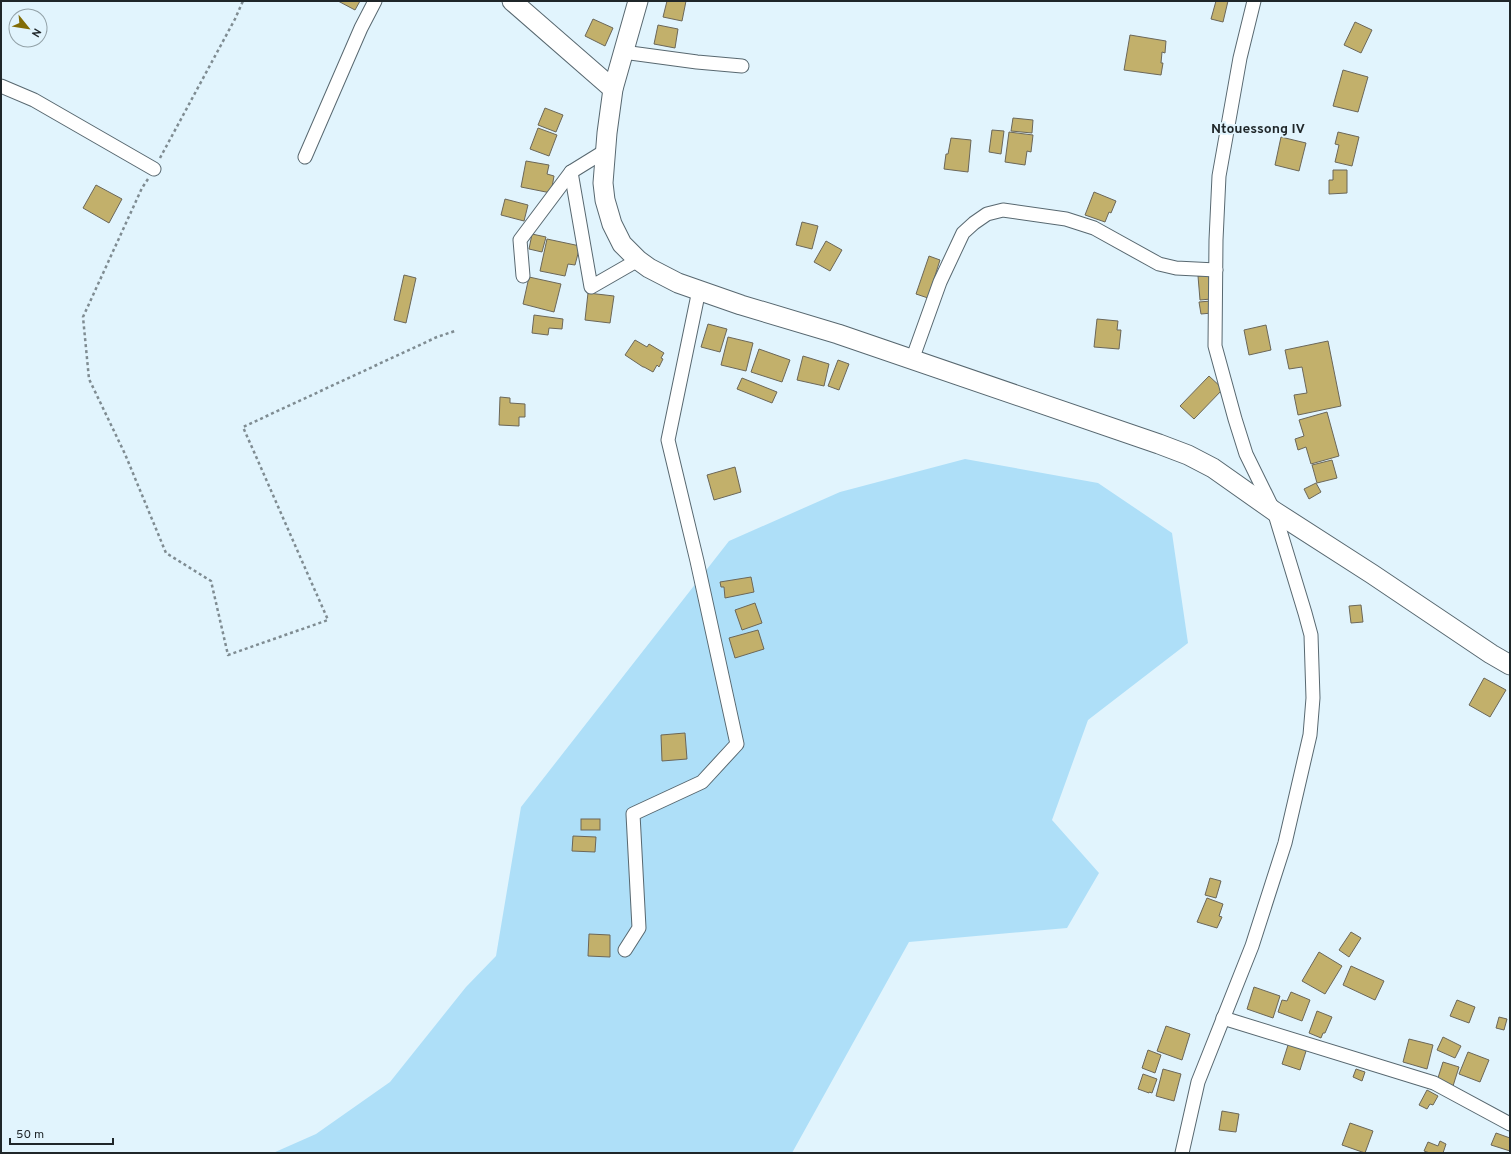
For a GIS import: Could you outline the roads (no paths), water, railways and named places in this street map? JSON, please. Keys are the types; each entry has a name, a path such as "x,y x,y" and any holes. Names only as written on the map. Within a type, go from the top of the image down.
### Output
{"street":[{"path":"305,157 361,28 375,1"},
{"path":"512,1 613,89"},
{"path":"638,1 613,89 605,151 603,183 605,200 612,224 622,244 638,260 649,268 678,283 741,305 838,334 1188,455 1213,468 1274,511 1510,665"},
{"path":"1182,1153 1198,1082 1252,946 1285,843 1310,735 1313,698 1311,635 1274,511 1246,454 1225,386 1215,346 1216,240 1219,176 1240,58 1254,1"},
{"path":"623,52 697,62 742,66"},
{"path":"1,86 34,100 154,169"},
{"path":"523,276 520,240 571,172 605,151"},
{"path":"571,172 591,287 638,260"},
{"path":"912,360 940,282 964,233 974,223 987,214 1003,210 1066,219 1094,228 1164,266 1216,270"},
{"path":"625,950 639,928 633,814 702,782 737,744 697,561 668,440 699,290"},
{"path":"1223,1018 1434,1084 1510,1124"}],"district":[{"name":"Ntouessong IV","path":"1258,128"}]}
